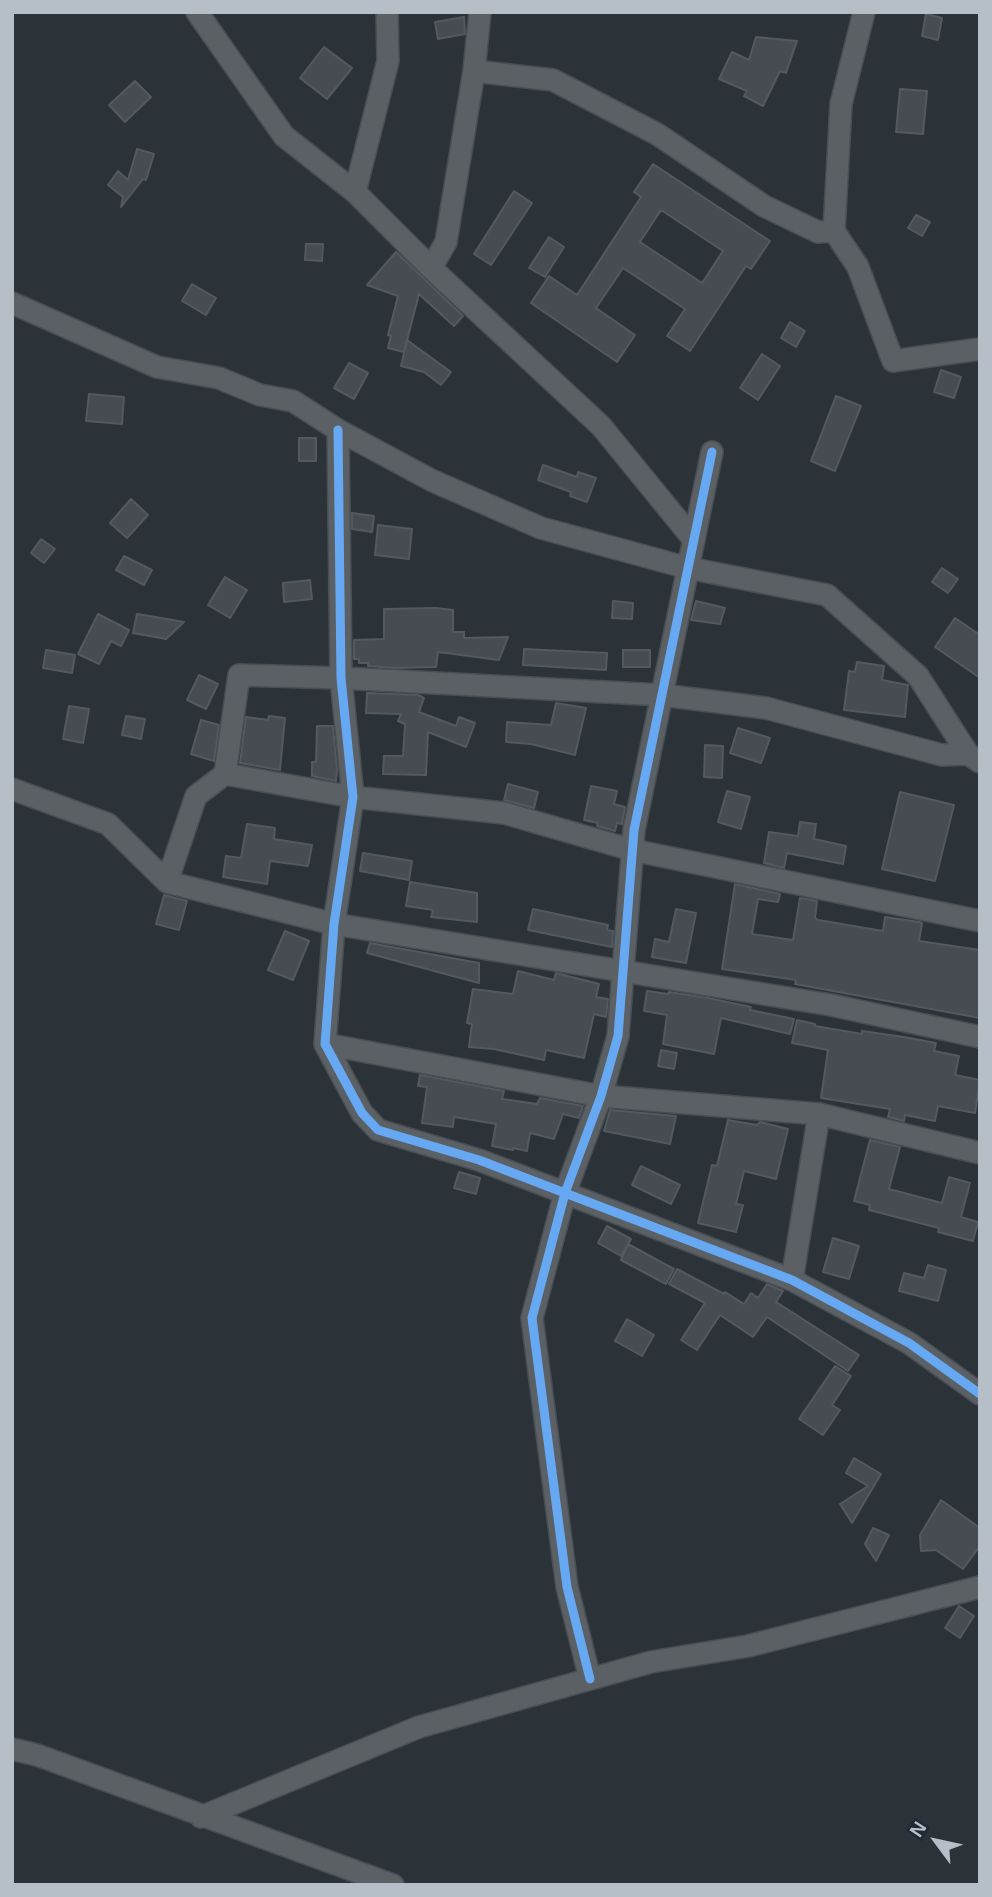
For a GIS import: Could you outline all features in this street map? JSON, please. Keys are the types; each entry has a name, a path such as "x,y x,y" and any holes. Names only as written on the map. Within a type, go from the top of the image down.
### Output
{"street":[{"path":"197,12 284,136 355,192 431,268 601,426 694,540"},
{"path":"355,192 388,61 387,12"},
{"path":"431,268 446,242 474,71 480,12"},
{"path":"864,12 841,104 834,231 858,267 892,361 980,349"},
{"path":"474,71 553,80 657,134 764,206 818,232 834,231"},
{"path":"12,303 157,367 219,378 260,395 293,401 338,430 433,481 541,528 688,568 827,596 918,676 974,758"},
{"path":"338,430 341,678 353,797 334,924 325,1044 362,1113 378,1130 479,1160 792,1280 909,1343 980,1394"},
{"path":"590,1679 567,1587 532,1318 565,1193 601,1096 618,1036 634,830 712,452"},
{"path":"167,882 196,796 225,774 239,675 662,695 766,708 942,755 974,758"},
{"path":"225,774 353,797 503,813 632,850 980,922"},
{"path":"12,789 108,824 167,882 334,924 831,1005 980,1037"},
{"path":"325,1044 601,1096 819,1114 980,1153"},
{"path":"792,1280 819,1114"},
{"path":"201,1817 419,1727 651,1662 748,1646 980,1587"},
{"path":"12,1749 37,1755 393,1885"}],"building":[{"path":"926,14 942,18 938,40 922,36"},
{"path":"464,17 465,34 438,39 435,22"},
{"path":"756,37 797,41 786,73 780,71 763,106 744,96 747,91 719,79 732,52 749,60"},
{"path":"324,47 352,68 327,99 300,78"},
{"path":"135,81 151,97 125,122 109,105"},
{"path":"900,89 927,91 923,134 896,132"},
{"path":"137,149 154,154 146,180 143,179 121,207 123,197 108,185 118,171 128,180"},
{"path":"653,164 770,241 751,269 746,266 690,351 667,336 685,309 623,268 596,308 635,335 617,362 531,303 549,276 577,295 641,197 634,192","holes":["661,210 723,251 702,283 640,242"]},
{"path":"514,191 532,203 491,265 474,254"},
{"path":"916,215 930,222 922,236 908,228"},
{"path":"549,237 564,247 545,277 529,268"},
{"path":"306,244 323,244 322,261 305,260"},
{"path":"396,252 463,316 454,326 419,294 404,352 388,348 391,336 388,335 398,296 367,285"},
{"path":"192,284 216,298 206,315 182,301"},
{"path":"790,322 805,331 796,347 781,338"},
{"path":"407,340 451,372 441,385 424,372 401,366"},
{"path":"762,354 780,366 758,400 740,388"},
{"path":"349,363 368,373 354,399 334,388"},
{"path":"941,370 961,377 954,398 934,392"},
{"path":"89,394 124,397 122,424 86,421"},
{"path":"836,396 861,406 835,471 811,461"},
{"path":"299,438 316,438 316,461 299,461"},
{"path":"543,465 577,477 578,472 596,478 587,502 570,496 571,492 538,480"},
{"path":"131,499 148,515 127,538 110,523"},
{"path":"352,513 374,516 372,532 352,529"},
{"path":"378,525 412,529 409,559 375,555"},
{"path":"41,539 55,549 44,563 31,553"},
{"path":"124,556 152,570 144,585 116,570"},
{"path":"942,568 958,579 948,593 932,582"},
{"path":"225,577 247,590 230,618 208,605"},
{"path":"310,580 312,599 284,602 283,583"},
{"path":"613,601 633,603 632,619 612,618"},
{"path":"696,601 725,608 720,624 691,620"},
{"path":"384,609 453,610 453,632 464,632 464,638 508,637 499,660 438,652 436,667 394,668 368,666 368,663 359,663 359,659 354,659 354,640 384,639"},
{"path":"98,614 129,630 121,646 111,641 99,664 78,654"},
{"path":"137,614 184,622 166,639 133,633"},
{"path":"955,618 980,635 980,678 935,647"},
{"path":"524,649 607,653 606,670 523,665"},
{"path":"46,650 75,655 72,673 43,668"},
{"path":"623,650 650,650 650,667 623,667"},
{"path":"857,662 884,666 882,680 908,685 905,717 844,710 849,671 855,672"},
{"path":"199,675 218,684 206,709 187,700"},
{"path":"367,693 418,695 424,698 419,712 456,726 459,717 475,723 466,747 428,732 426,775 383,774 384,756 403,756 405,724 398,721 401,714 366,713"},
{"path":"556,703 586,708 575,755 531,744 506,742 507,722 551,725"},
{"path":"69,706 89,709 83,743 63,739"},
{"path":"126,716 145,719 141,739 122,735"},
{"path":"269,716 285,718 280,770 240,763 246,717 268,720"},
{"path":"201,720 219,725 214,761 191,754"},
{"path":"317,726 333,726 336,781 312,776 312,762 316,762"},
{"path":"738,728 770,738 761,763 730,753"},
{"path":"705,745 723,746 722,778 704,777"},
{"path":"508,784 538,792 534,808 504,800"},
{"path":"591,786 617,791 614,804 625,807 622,824 617,823 615,831 584,820"},
{"path":"727,791 750,797 741,829 718,822"},
{"path":"900,792 954,805 935,881 882,869"},
{"path":"800,822 816,824 814,839 846,846 843,864 787,853 784,868 764,863 769,832 798,836"},
{"path":"247,824 275,828 274,839 312,845 308,866 270,861 267,884 223,877 226,856 241,858"},
{"path":"363,853 412,861 409,880 360,871"},
{"path":"410,882 477,893 477,922 431,917 433,910 406,906"},
{"path":"735,884 780,894 778,902 758,899 752,934 793,940 800,898 817,901 815,918 818,920 883,931 885,917 919,922 922,923 919,941 980,950 980,1018 795,984 796,980 722,969"},
{"path":"164,895 187,901 179,930 156,924"},
{"path":"533,909 608,925 607,930 613,931 612,947 528,930"},
{"path":"676,909 696,913 686,963 652,957 655,939 669,942"},
{"path":"285,931 309,941 293,980 268,970"},
{"path":"370,943 479,963 479,983 367,953"},
{"path":"518,971 554,980 556,973 599,984 596,997 608,999 606,1017 594,1014 584,1058 546,1050 544,1060 494,1049 469,1047 472,1024 467,1023 473,989 513,994"},
{"path":"647,991 708,998 794,1019 790,1034 721,1018 714,1054 663,1044 667,1015 644,1011"},
{"path":"797,1020 862,1034 862,1031 936,1043 934,1051 959,1056 955,1075 980,1080 975,1113 938,1106 935,1121 905,1115 904,1121 888,1117 890,1109 821,1098 828,1050 792,1043"},
{"path":"661,1050 677,1053 674,1069 658,1066"},
{"path":"420,1075 504,1091 502,1099 537,1104 540,1098 583,1106 579,1118 563,1114 554,1139 530,1133 527,1151 513,1150 492,1146 496,1124 454,1117 453,1127 422,1123 427,1087 418,1086"},
{"path":"610,1110 676,1116 670,1144 604,1131"},
{"path":"728,1120 757,1125 760,1122 788,1129 776,1179 744,1171 736,1204 743,1205 736,1232 698,1223 712,1165 717,1166"},
{"path":"870,1140 900,1147 889,1189 942,1203 949,1177 970,1183 961,1217 978,1222 973,1241 938,1232 939,1228 869,1210 870,1205 854,1201"},
{"path":"641,1166 680,1185 671,1204 632,1185"},
{"path":"459,1172 480,1178 476,1194 454,1188"},
{"path":"607,1226 631,1239 621,1256 598,1243"},
{"path":"833,1238 859,1246 849,1279 823,1272"},
{"path":"628,1244 674,1269 666,1284 621,1260"},
{"path":"928,1265 946,1270 938,1301 899,1291 904,1273 924,1278"},
{"path":"677,1269 744,1304 751,1293 758,1298 767,1284 783,1291 776,1302 859,1355 848,1371 767,1317 753,1337 720,1315 697,1350 681,1340 705,1303 669,1284"},
{"path":"627,1319 654,1335 642,1356 615,1341"},
{"path":"835,1366 851,1376 832,1405 840,1410 823,1435 799,1419"},
{"path":"854,1458 881,1474 852,1523 840,1504 868,1486 846,1473"},
{"path":"941,1500 980,1528 980,1546 963,1569 936,1550 921,1551 920,1535"},
{"path":"873,1528 889,1535 876,1561 865,1544"},
{"path":"959,1606 974,1616 960,1638 945,1628"}],"cycle path":[{"path":"338,430 341,678 353,797 334,924 325,1044 362,1113 378,1130 479,1160 565,1193 601,1096 618,1036 634,830 712,452"},
{"path":"590,1679 567,1587 532,1318 565,1193 792,1280 909,1343 980,1394"}]}
